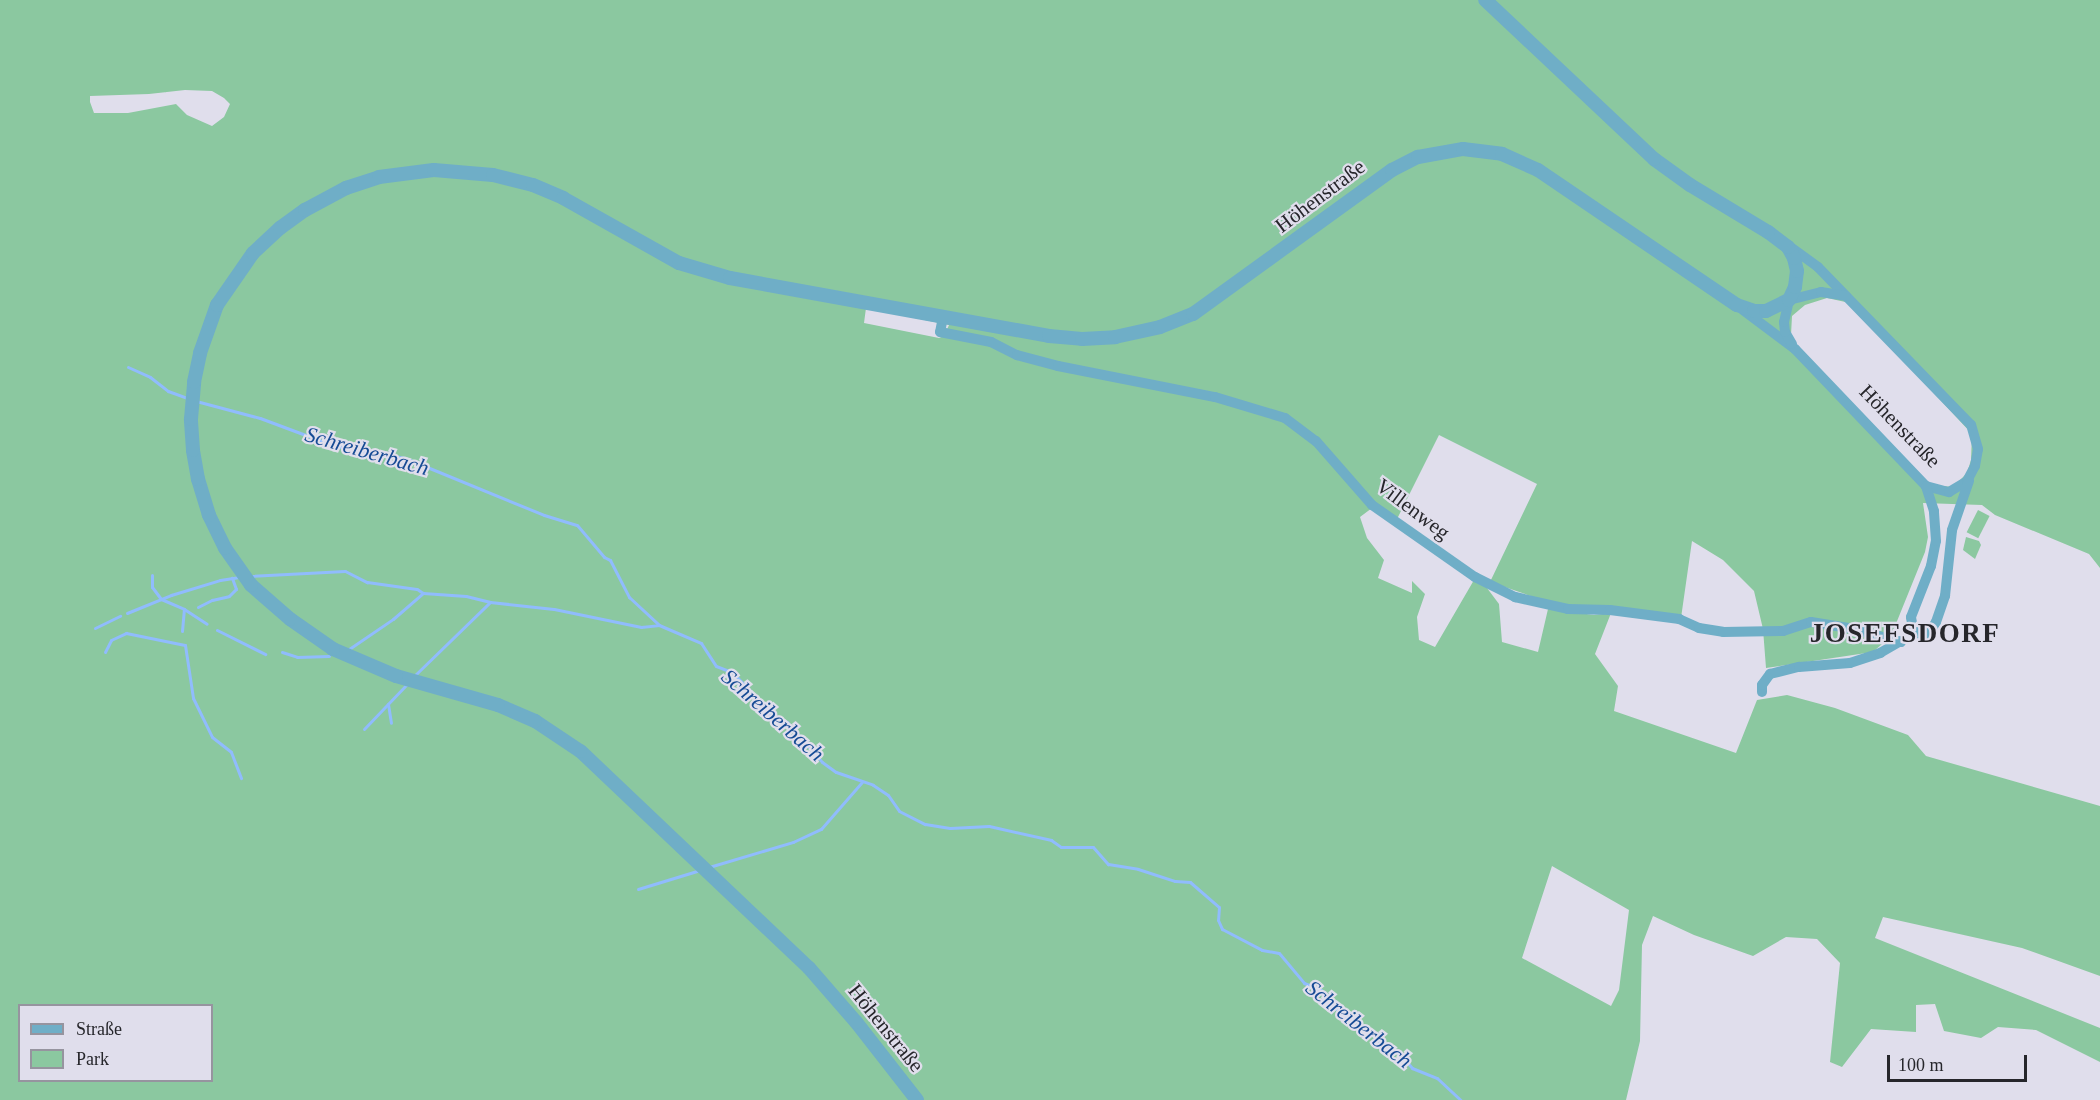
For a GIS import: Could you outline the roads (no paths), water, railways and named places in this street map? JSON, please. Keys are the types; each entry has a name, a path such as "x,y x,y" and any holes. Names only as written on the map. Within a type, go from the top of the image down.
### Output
{"street":[{"name":"Höhenstraße","path":"917,1100 822,983 589,759 556,734 498,705 396,676 354,660 319,641 268,602 251,585 218,534 195,468 191,419 196,369 217,305 240,270 265,241 294,217 333,194 379,177 412,171 471,172 515,180 563,198 664,256 697,270 920,313 1067,338 1115,336 1160,327 1211,303 1392,170 1418,157 1463,149 1502,154 1538,170 1723,296 1795,349 1926,486 1942,492 1955,490 1967,481 1975,466 1978,449 1971,425 1818,267 1661,164 1485,0"},
{"name":"Höhenstraße","path":"1779,240 1788,247 1796,262 1795,287 1789,300 1784,327 1795,349"},
{"name":"Höhenstraße","path":"1723,296 1745,308 1760,312 1773,309 1789,300 1821,292 1847,297"},
{"name":"Villenweg","path":"943,316 940,332 991,342 1017,355 1058,366 1215,397 1285,418 1316,441 1372,505 1475,577 1515,597 1568,609 1610,610 1679,619 1699,628 1723,632 1783,631 1811,622 1849,628 1901,642"},
{"path":"1762,692 1762,686 1770,674 1799,667 1850,663 1880,653 1914,633 1928,634 1936,622 1945,596 1952,530 1975,466"},
{"path":"1914,633 1911,618 1931,566 1936,541 1934,511 1926,486"}],"waterway":[{"name":"Schreiberbach","path":"128,367 150,377 168,391 190,399"},
{"name":"Schreiberbach","path":"196,401 260,418 335,446 405,458 544,515 577,525 604,557 610,560 629,597 659,625 701,643 716,666 732,672 758,699 770,716 787,722 822,762 836,772 873,785 888,795 899,811 925,824 950,828 989,826 1051,840 1061,847 1093,847 1108,864 1138,869 1175,881 1190,882 1219,907 1218,920 1222,929 1262,950 1279,953 1304,983 1321,990 1326,999 1357,1028 1375,1036 1382,1045 1399,1053 1412,1068 1437,1078 1461,1100"},
{"path":"251,576 345,571 367,582 417,589 423,593 466,596 490,602 554,609 641,627 659,625"},
{"path":"152,575 152,587 161,599 184,609 207,624"},
{"path":"127,613 171,595 238,577"},
{"path":"198,607 212,600 229,596 236,589 232,578"},
{"path":"349,649 393,619 423,593"},
{"path":"414,676 490,602"},
{"path":"182,631 184,609"},
{"path":"95,628 120,616"},
{"path":"217,630 265,654"},
{"path":"105,652 111,640 126,633 185,645 193,698 212,737 231,752 241,778"},
{"path":"282,652 297,657 329,656"},
{"path":"364,729 408,683"},
{"path":"388,704 391,723"},
{"path":"709,867 793,842 821,829 862,782"},
{"path":"638,889 700,870"}],"district":[{"name":"JOSEFSDORF","path":"1905,634"}]}
